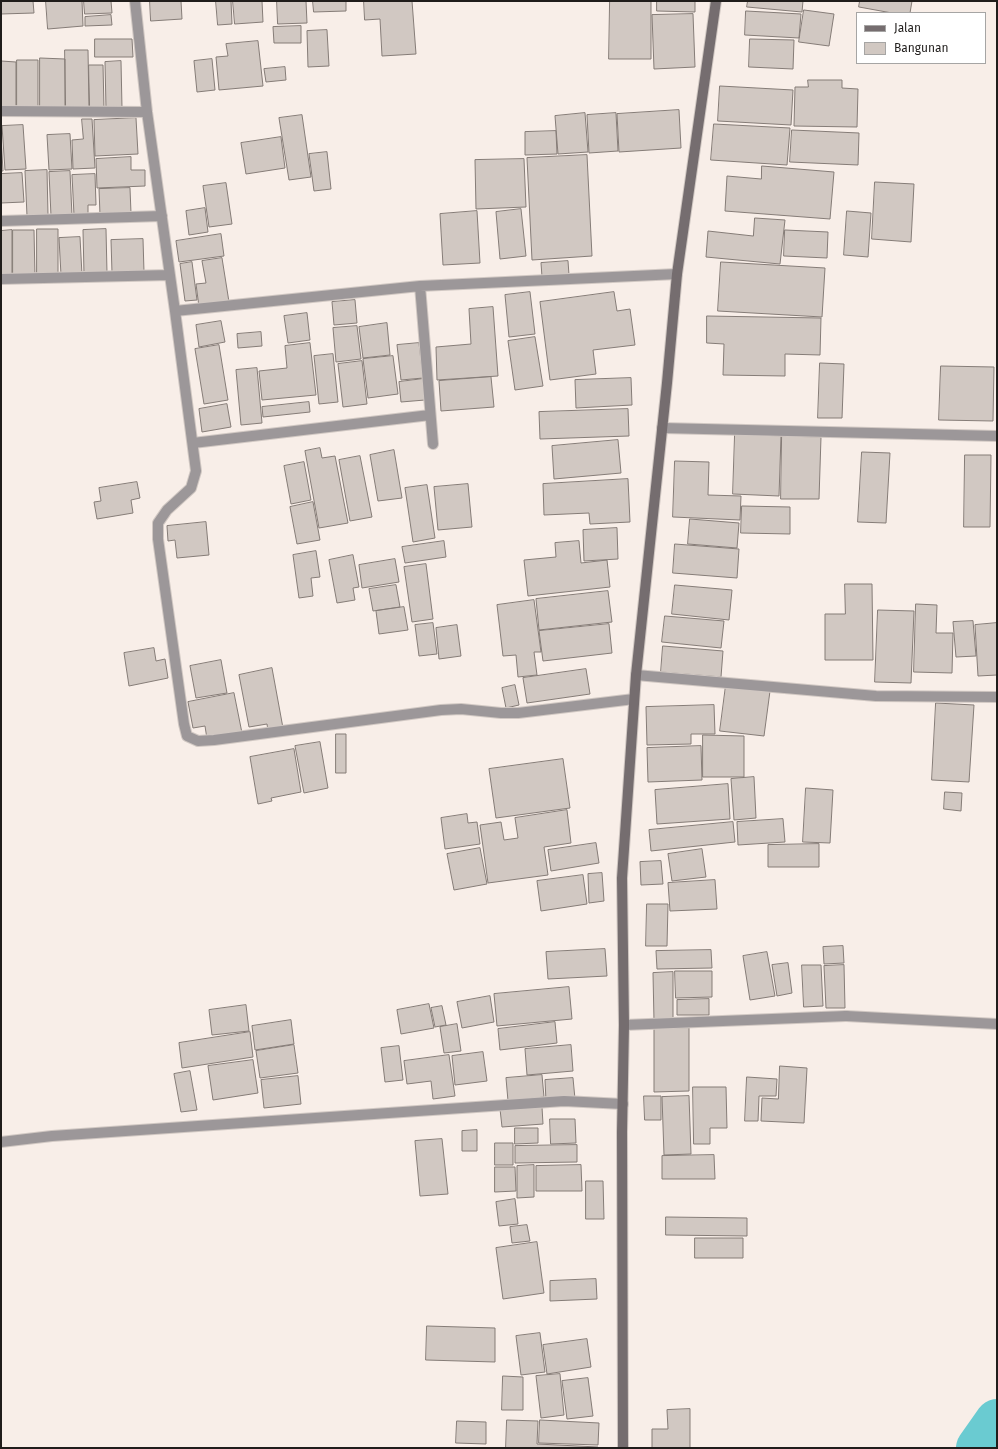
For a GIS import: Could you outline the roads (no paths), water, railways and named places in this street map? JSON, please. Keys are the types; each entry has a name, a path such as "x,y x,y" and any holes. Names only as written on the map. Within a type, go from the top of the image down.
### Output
{"street":[{"path":"135,1 147,112 196,471 191,488 167,510 158,523 158,538 184,724 187,736 198,741 214,740 441,710 461,709 518,713 634,699"},
{"path":"623,1448 624,1025 622,878 636,675 677,274 716,1"},
{"path":"1,111 147,112"},
{"path":"1,221 162,216"},
{"path":"175,311 420,286 677,274"},
{"path":"1,279 170,275"},
{"path":"420,286 433,444"},
{"path":"193,443 430,415"},
{"path":"662,428 997,436"},
{"path":"636,675 876,696 997,697"},
{"path":"624,1025 846,1016 997,1024"},
{"path":"1,1142 59,1136 564,1101 623,1104"}],"waterway":[{"path":"978,1448 997,1421"}]}
